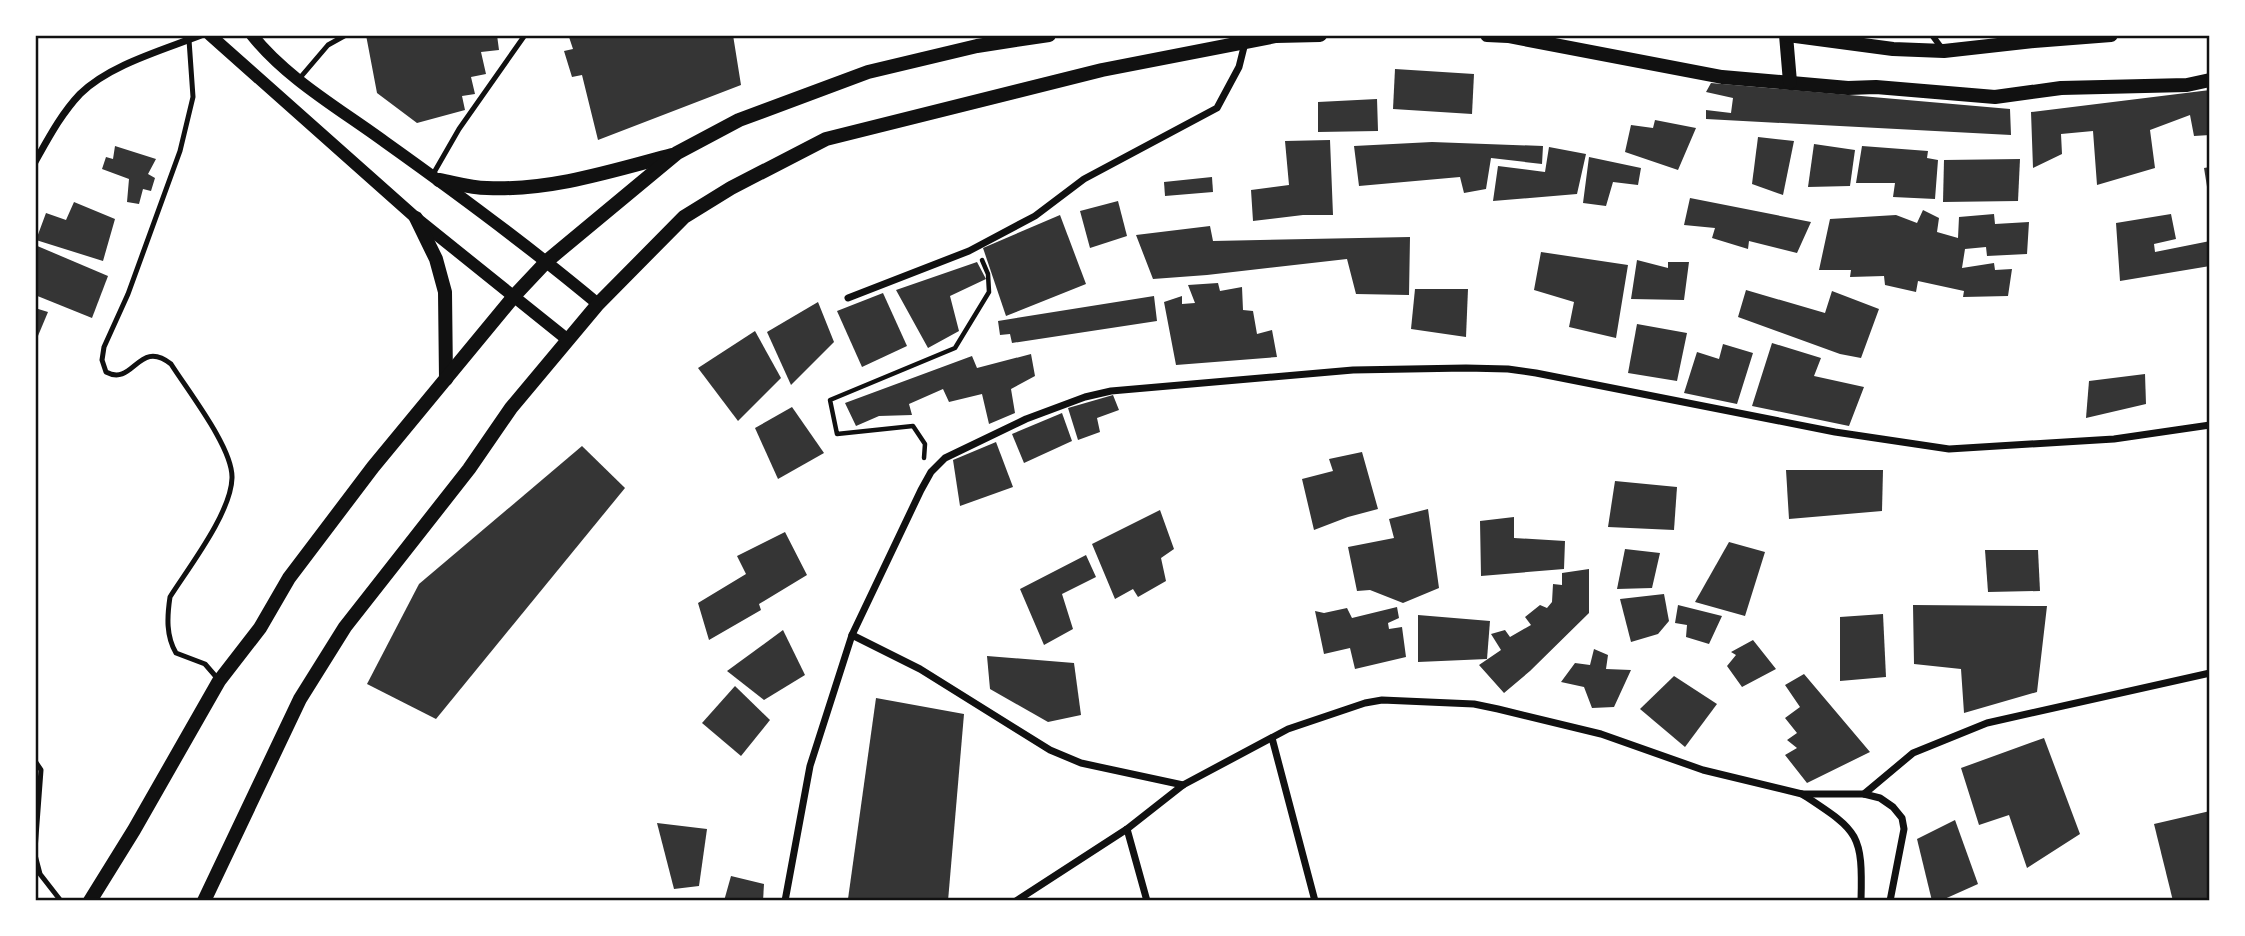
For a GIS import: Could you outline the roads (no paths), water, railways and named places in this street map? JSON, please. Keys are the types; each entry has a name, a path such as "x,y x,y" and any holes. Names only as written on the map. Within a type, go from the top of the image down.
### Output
{"main road":[{"path":"90,901 219,681 260,628 289,578 446,379 515,295 547,261 677,153 739,120 868,72 977,46 1049,35"},
{"path":"204,901 300,699 345,627 469,469 511,408 598,304 684,217 731,188 826,139 1102,70 1276,36 1320,35"},
{"path":"1486,35 1508,36 1722,77 1848,88 1876,87 1995,97 2062,88 2187,85 2210,80"},
{"path":"1790,82 1787,35 1893,49 1944,51 2111,35"},
{"path":"435,178 485,188 538,186 594,176 677,153"},
{"path":"416,218 436,259 445,292 446,379"}],"street":[{"path":"35,162 54,128 80,94 123,65 201,35"},
{"path":"210,35 416,218 568,340"},
{"path":"253,35 268,55 547,261 598,304"},
{"path":"1932,35 1944,51"},
{"path":"848,298 976,247 1035,216 1084,179 1217,108 1240,67 1245,42"},
{"path":"785,901 810,766 852,635 920,490 945,458 1026,419 1085,397 1139,387 1353,370 1508,369 1557,376 1602,388 1835,432 1949,449 2113,439 2210,425"},
{"path":"852,635 920,669 1051,750 1080,763 1183,785"},
{"path":"1864,794 1913,753 1987,723 2210,673"},
{"path":"1016,901 1126,829 1183,785 1311,720 1382,700 1474,704 1601,734 1703,770 1801,794 1864,794 1880,798 1902,818 1904,829 1890,901"},
{"path":"1272,738 1315,901"},
{"path":"1801,794 1844,822 1853,833 1862,864 1861,901"},
{"path":"1126,829 1147,901"}],"lane":[{"path":"299,79 328,45 346,35"},
{"path":"435,178 459,128 522,37"},
{"path":"189,40 193,97 180,151 128,294 104,347 103,360 106,372 119,375 144,358 154,355 171,364 216,432 227,458 232,476 228,504 170,597 168,611 169,635 176,653 205,664 219,681"},
{"path":"35,761 41,770 35,852 40,874 61,901"}]}
